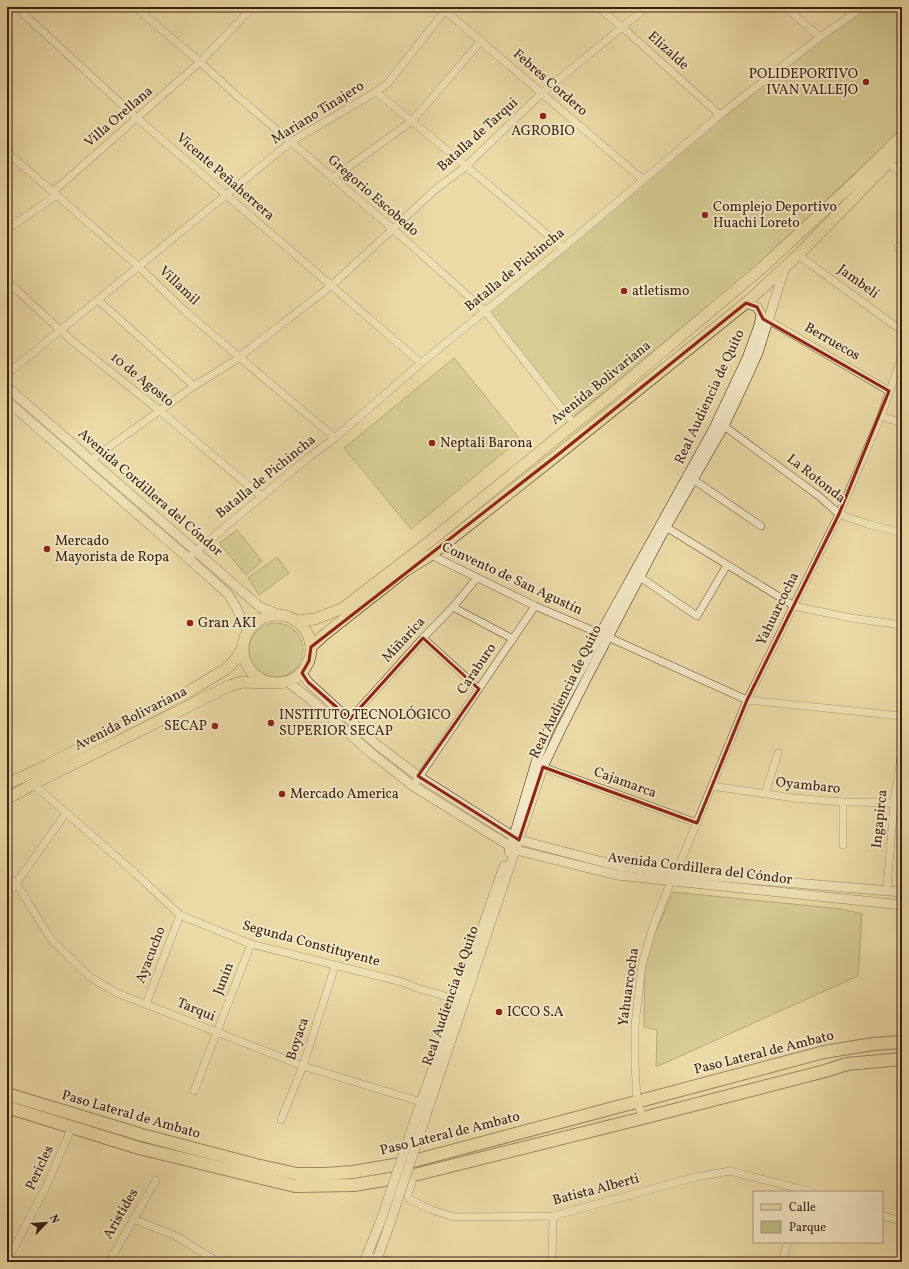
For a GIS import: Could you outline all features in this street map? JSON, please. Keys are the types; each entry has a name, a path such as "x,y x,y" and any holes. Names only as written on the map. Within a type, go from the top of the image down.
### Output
{"highway":[{"name":"Paso Lateral de Ambato","path":"7,1094 149,1137 256,1165 297,1174 325,1174 353,1172 406,1163 824,1052 873,1044 902,1042"},
{"name":"Paso Lateral de Ambato","path":"7,1108 139,1148 295,1186 354,1185 414,1175 643,1118 847,1064 902,1059"}],"main road":[{"name":"Avenida Bolivariana","path":"278,614 288,616 297,621 315,619 343,608 429,542 574,424 606,400 764,268 902,136"},
{"name":"Avenida Bolivariana","path":"311,647 405,571 430,555 560,453 746,303 786,267 902,149"},
{"path":"247,631 260,619 269,615 278,614"},
{"path":"297,621 304,628 309,637 311,647 309,661 302,673"},
{"name":"Avenida Bolivariana","path":"7,784 46,766 188,692 226,669 236,660 247,631"},
{"path":"242,647 243,655 250,670 260,679 272,683"},
{"name":"Avenida Bolivariana","path":"7,799 33,784 229,686 242,682 288,682 302,673"}],"street":[{"name":"Vicente Peñaherrera","path":"16,7 138,118 421,363"},
{"name":"Gregorio Escobedo","path":"135,7 200,62 237,96 393,228 485,311 574,424"},
{"name":"Villa Orellana","path":"7,229 55,193 200,62 253,7"},
{"name":"Elizalde","path":"598,7 720,115"},
{"name":"Batalla de Tarqui","path":"239,357 332,286 436,189 465,167 542,93 646,7"},
{"path":"785,7 820,37"},
{"name":"Batalla de Pichincha","path":"188,558 309,457 335,438 421,363 563,248 720,115 820,37 863,7"},
{"name":"Febres Cordero","path":"445,8 481,41 643,180"},
{"name":"Mariano Tinajero","path":"7,374 292,142 376,92 386,84 445,8"},
{"path":"333,178 412,121 481,41"},
{"path":"376,92 563,248"},
{"name":"Villamil","path":"7,152 139,267 186,312 335,438"},
{"path":"888,163 902,174"},
{"name":"Jambelí","path":"798,255 902,331"},
{"name":"Real Audiencia de Quito","path":"517,838 544,767 604,635 640,577 666,527 724,426 758,353 764,319 786,267"},
{"name":"10 de Agosto","path":"7,281 61,330 262,496"},
{"path":"98,300 194,386"},
{"name":"Real Audiencia de Quito","path":"746,303 757,307 764,319"},
{"name":"Real Audiencia de Quito","path":"376,1261 385,1225 421,1116 514,848 536,762 550,729 604,635 714,428 747,358 759,325 764,319"},
{"name":"Berruecos","path":"764,319 889,391"},
{"name":"Yahuarcocha","path":"643,1118 638,1101 635,1063 635,1025 642,964 653,928 747,700 839,514 881,416 902,356"},
{"path":"91,460 194,386 239,357"},
{"name":"Avenida Cordillera del Cóndor","path":"7,387 260,607 278,614"},
{"name":"Avenida Cordillera del Cóndor","path":"7,401 228,594 247,631"},
{"path":"881,416 902,423"},
{"name":"La Rotonda","path":"724,426 820,497 839,514 867,524 902,533"},
{"path":"694,480 761,526"},
{"path":"666,527 794,606 851,618 902,625"},
{"name":"Convento de San Agustín","path":"430,555 535,606 604,635 747,700 902,716"},
{"path":"640,577 697,616 727,565"},
{"name":"Miñarica","path":"350,719 453,607 477,578"},
{"name":"Caraburo","path":"413,786 418,776 535,606"},
{"path":"453,607 513,639"},
{"path":"423,638 479,689"},
{"name":"Avenida Cordillera del Cóndor","path":"302,673 308,682 376,744 418,776 517,838 618,866 674,877 902,905"},
{"name":"Avenida Cordillera del Cóndor","path":"288,682 311,700 370,752 413,786 514,848 617,875 674,877 902,892"},
{"name":"Ingapirca","path":"887,890 898,803 902,751"},
{"path":"765,794 778,753"},
{"name":"Cajamarca","path":"544,767 697,823"},
{"name":"Segunda Constituyente","path":"33,784 135,873 180,915 251,944 402,982 417,988 460,1000"},
{"name":"Oyambaro","path":"712,786 765,794 843,802 898,803"},
{"path":"843,802 843,845"},
{"path":"466,819 471,810"},
{"path":"7,896 66,813"},
{"name":"Tarqui","path":"7,876 16,883 51,939 90,977 117,994 303,1066 421,1102"},
{"name":"Ayacucho","path":"146,1004 180,915"},
{"name":"Junín","path":"194,1091 251,944"},
{"name":"Boyaca","path":"281,1120 303,1066 336,966"},
{"name":"Real Audiencia de Quito","path":"421,1116 421,1102 460,1000"},
{"name":"Pericles","path":"7,1261 46,1187 72,1127"},
{"name":"Batista Alberti","path":"414,1175 408,1194 410,1199 432,1210 454,1217 554,1216 696,1177 730,1171 798,1190"},
{"name":"Aristides","path":"109,1262 156,1180"},
{"path":"883,1215 902,1222"},
{"path":"552,1262 554,1216"},
{"path":"133,1219 176,1236 214,1259"},
{"name":"Real Audiencia de Quito","path":"366,1259 385,1225"},
{"path":"783,1262 787,1243"},
{"path":"366,1259 396,1262"}],"highlighted area":[{"path":"746,303 757,307 763,319 889,391 839,514 747,700 697,823 543,767 519,840 418,776 479,689 423,638 350,719 308,682 302,673 309,661 311,647 560,453"}],"green space":[{"name":"Complejo Deportivo Huachi Loreto","path":"863,7 902,7 902,129 755,267 569,421 485,310 643,180"},
{"name":"Neptali Barona","path":"454,358 520,439 411,529 344,448"},
{"path":"237,530 262,561 246,575 219,543"},
{"path":"277,557 289,573 259,595 248,578"},
{"path":"271,623 281,623 291,627 299,635 303,645 303,655 299,665 291,673 281,677 271,677 261,673 253,665 249,655 249,645 253,635 261,627"},
{"path":"673,892 842,909 862,914 858,976 656,1067 657,1030 644,1027 645,956"}],"place":[{"name":"POLIDEPORTIVO IVAN VALLEJO","path":"866,82"},
{"name":"AGROBIO","path":"543,116"},
{"name":"Complejo Deportivo Huachi Loreto","path":"705,215"},
{"name":"atletismo","path":"624,291"},
{"name":"Neptali Barona","path":"432,443"},
{"name":"Mercado Mayorista de Ropa","path":"47,549"},
{"name":"Gran AKI","path":"190,623"},
{"name":"INSTITUTO TECNOLÓGICO SUPERIOR SECAP","path":"271,723"},
{"name":"SECAP","path":"215,726"},
{"name":"Mercado America","path":"282,794"},
{"name":"ICCO S.A","path":"499,1012"}]}
